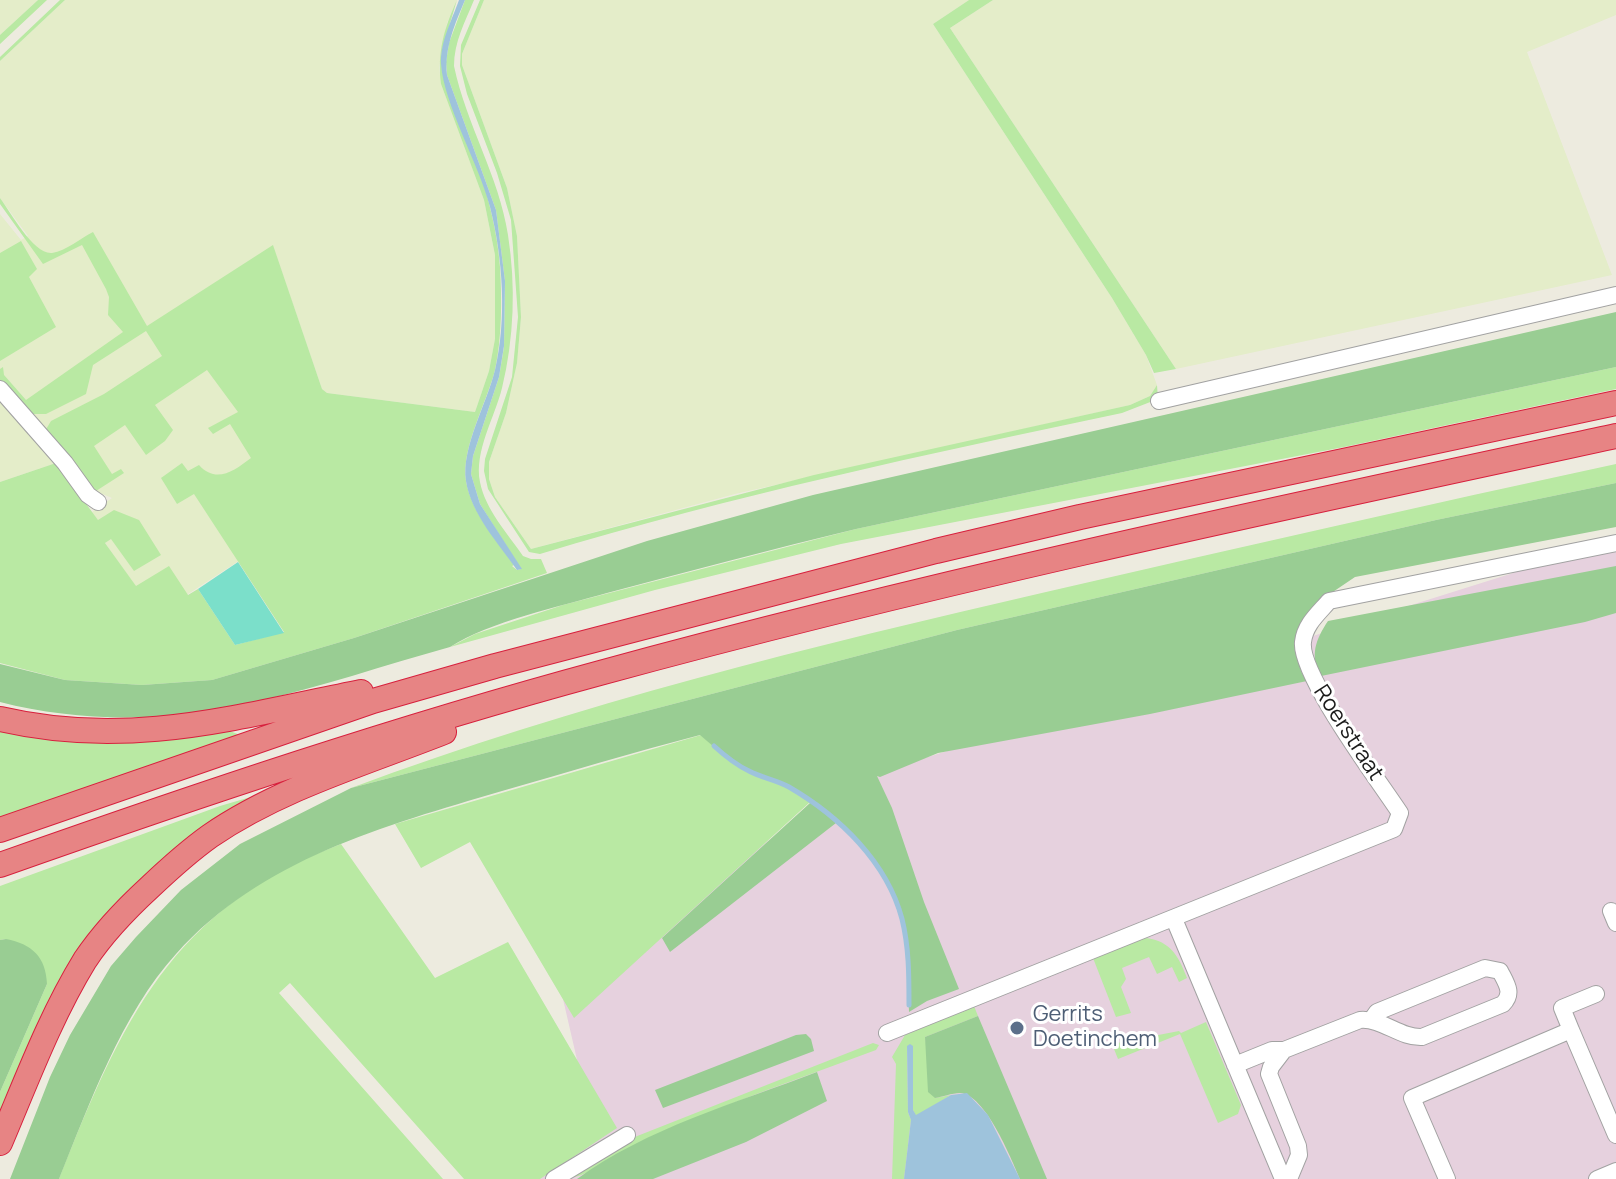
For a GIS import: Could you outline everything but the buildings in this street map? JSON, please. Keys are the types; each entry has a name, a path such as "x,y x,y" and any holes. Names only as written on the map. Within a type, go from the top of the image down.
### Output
{"highway":[{"path":"0,830 373,701 495,666 965,544 1616,403"},
{"path":"0,865 189,798 434,720 600,673 938,585 1616,436"},
{"path":"0,719 94,732 174,729 495,666"},
{"path":"0,1143 35,1060 86,960 133,902 210,836 301,787 600,673"}],"street":[{"path":"1159,401 1616,295"},
{"path":"0,389 65,463 88,495 98,502"},
{"name":"Roerstraat","path":"887,1033 1394,829 1400,813 1311,675 1303,645 1307,627 1329,601 1616,543"},
{"path":"1174,919 1283,1179"},
{"path":"1235,1065 1272,1050 1284,1050 1349,1023 1372,1019 1414,1037 1422,1037 1503,1004 1510,991 1500,971 1485,968 1377,1012 1372,1019"},
{"path":"1596,994 1562,1008 1616,1135"},
{"path":"1447,1179 1412,1098 1571,1030"},
{"path":"1284,1050 1269,1074 1298,1146 1299,1155 1289,1179"},
{"path":"554,1179 627,1135"},
{"path":"1597,1179 1616,1171"}],"shaded area":[{"path":"459,0 465,0 449,46 447,75 496,210 505,281 504,346 499,377 473,456 471,474 480,504 522,569 517,570 480,517 466,481 467,454 499,350 502,288 490,207 448,98 441,64 444,39"},
{"path":"1616,552 1616,1179 507,1179 590,1116 563,999 842,784 1545,563"},
{"path":"238,562 284,633 235,645 198,589"},
{"path":"907,1046 913,1046 913,1110 916,1115 951,1095 967,1093 988,1115 1020,1179 904,1179 911,1120 908,1112"}],"green space":[{"path":"0,0 38,0 0,35"},
{"path":"38,0 47,0 0,44 0,35"},
{"path":"60,0 65,0 0,61 0,57"},
{"path":"65,0 457,0 447,23 439,67 441,84 484,200 495,255 495,339 489,371 475,412 327,393 322,389 273,246 147,327 186,305 239,412 312,513 156,615 105,543 111,538 92,512 112,498 88,488 0,383 0,214 21,240 28,236 0,198 0,61"},
{"path":"457,0 441,63 492,215 501,292 495,370 467,454 466,481 473,504 486,525 512,566 521,569 480,504 471,474 473,456 499,377 504,347 505,281 496,210 447,75 449,43 465,0 474,0 458,40 454,66 466,109 504,213 513,293 506,369 482,446 480,482 492,511 523,556 541,559 547,573 354,638 212,680 142,685 65,680 0,663 0,482 56,463 98,520 114,510 139,520 161,555 134,571 111,539 105,543 136,586 169,566 188,595 198,589 235,645 284,632 194,494 177,504 161,478 182,463 188,471 199,465 205,471 218,475 232,471 251,458 230,424 213,434 208,428 238,412 207,370 155,405 173,430 165,441 146,455 125,425 94,446 112,474 121,469 124,473 96,491 88,488 45,431 51,421 104,394 162,356 146,331 93,365 86,394 46,414 31,414 0,383 0,369 3,367 4,375 26,400 123,332 108,315 109,297 82,245 43,264 0,204 0,198 23,232 45,252 63,250 93,232 147,326 273,245 322,389 327,393 475,412 489,371 495,339 495,255 484,200 441,84 440,62 443,41"},
{"path":"480,0 484,0 462,54 462,65 507,188 517,236 521,317 517,363 506,413 489,462 489,479 495,497 531,549 814,475 1130,405 1150,396 1157,385 1158,399 1122,413 757,495 540,554 529,552 488,489 484,471 485,459 512,377 518,317 511,220 460,66 461,45"},
{"path":"484,0 969,0 933,24 1112,298 1146,355 1157,385 1150,396 1130,405 735,494 531,549 495,497 489,479 489,462 506,413 517,363 521,317 517,236 507,188 462,65 462,54"},
{"path":"969,0 993,0 950,28 1176,369 1154,373 1112,298 933,24"},
{"path":"993,0 1616,0 1616,15 1527,52 1612,275 1176,369 950,28"},
{"path":"21,241 37,269 29,277 56,327 0,361 0,253"},
{"path":"1616,312 1616,367 856,529 526,616 485,630 450,647 280,696 224,709 128,717 63,714 0,702 0,664 65,680 142,685 212,680 354,638 647,541 813,495"},
{"path":"1616,367 1616,389 1344,447 841,544 655,590 450,647 475,634 563,605 856,529"},
{"path":"0,400 56,463 0,482"},
{"path":"1616,464 1616,483 1436,520 957,630 351,788 608,703 783,656 958,612"},
{"path":"1616,483 1616,527 1355,577 1318,602 1299,645 1301,671 1307,681 938,753 877,776 892,808 924,902 959,989 927,1001 909,1012 907,956 897,908 875,865 836,823 670,952 662,938 810,803 788,787 728,759 700,735 502,791 369,833 285,870 246,893 210,921 176,954 139,1004 108,1061 59,1179 10,1179 70,1035 111,966 136,937 181,890 240,844 351,788 957,630 1436,520"},
{"path":"1616,566 1616,613 1321,676 1317,669 1316,648 1328,621"},
{"path":"0,726 225,729 240,735 0,818"},
{"path":"701,735 728,759 788,787 810,802 574,1018 470,842 421,868 395,824"},
{"path":"278,789 108,920 0,1125 0,1092 47,984 6,939 0,940 0,886 220,806"},
{"path":"341,844 435,978 508,942 617,1128 540,1179 464,1179 290,983 279,993 443,1179 59,1179 106,1069 131,1020 160,976 194,936 234,901 283,870"},
{"path":"1146,938 1168,946 1181,963 1187,978 1179,982 1172,967 1157,974 1149,957 1122,968 1126,979 1121,987 1131,1013 1116,1017 1093,958"},
{"path":"0,940 23,944 36,953 44,966 47,984 0,1092"},
{"path":"974,1006 978,1016 925,1037 935,1098 951,1095 916,1116 913,1110 913,1047 907,1046 908,1112 911,1120 904,1179 892,1179 896,1064 892,1057 905,1035"},
{"path":"978,1016 1047,1179 1020,1179 996,1128 979,1104 969,1096 960,1093 935,1098 928,1092 925,1037"},
{"path":"1206,1022 1241,1105 1238,1114 1218,1123 1180,1034 1118,1059 1112,1044 1181,1033"},
{"path":"806,1034 814,1051 663,1108 655,1090 796,1035"},
{"path":"873,1043 879,1045 876,1050 720,1108 628,1149 588,1172 562,1179 617,1144"},
{"path":"817,1072 827,1101 746,1142 653,1179 577,1179 662,1131"}],"waterway":[{"path":"714,746 744,769 784,785 808,799 843,826 873,860 895,898 902,919 909,972 909,1005"}],"place":[{"name":"Gerrits Doetinchem","path":"1017,1028"}]}
